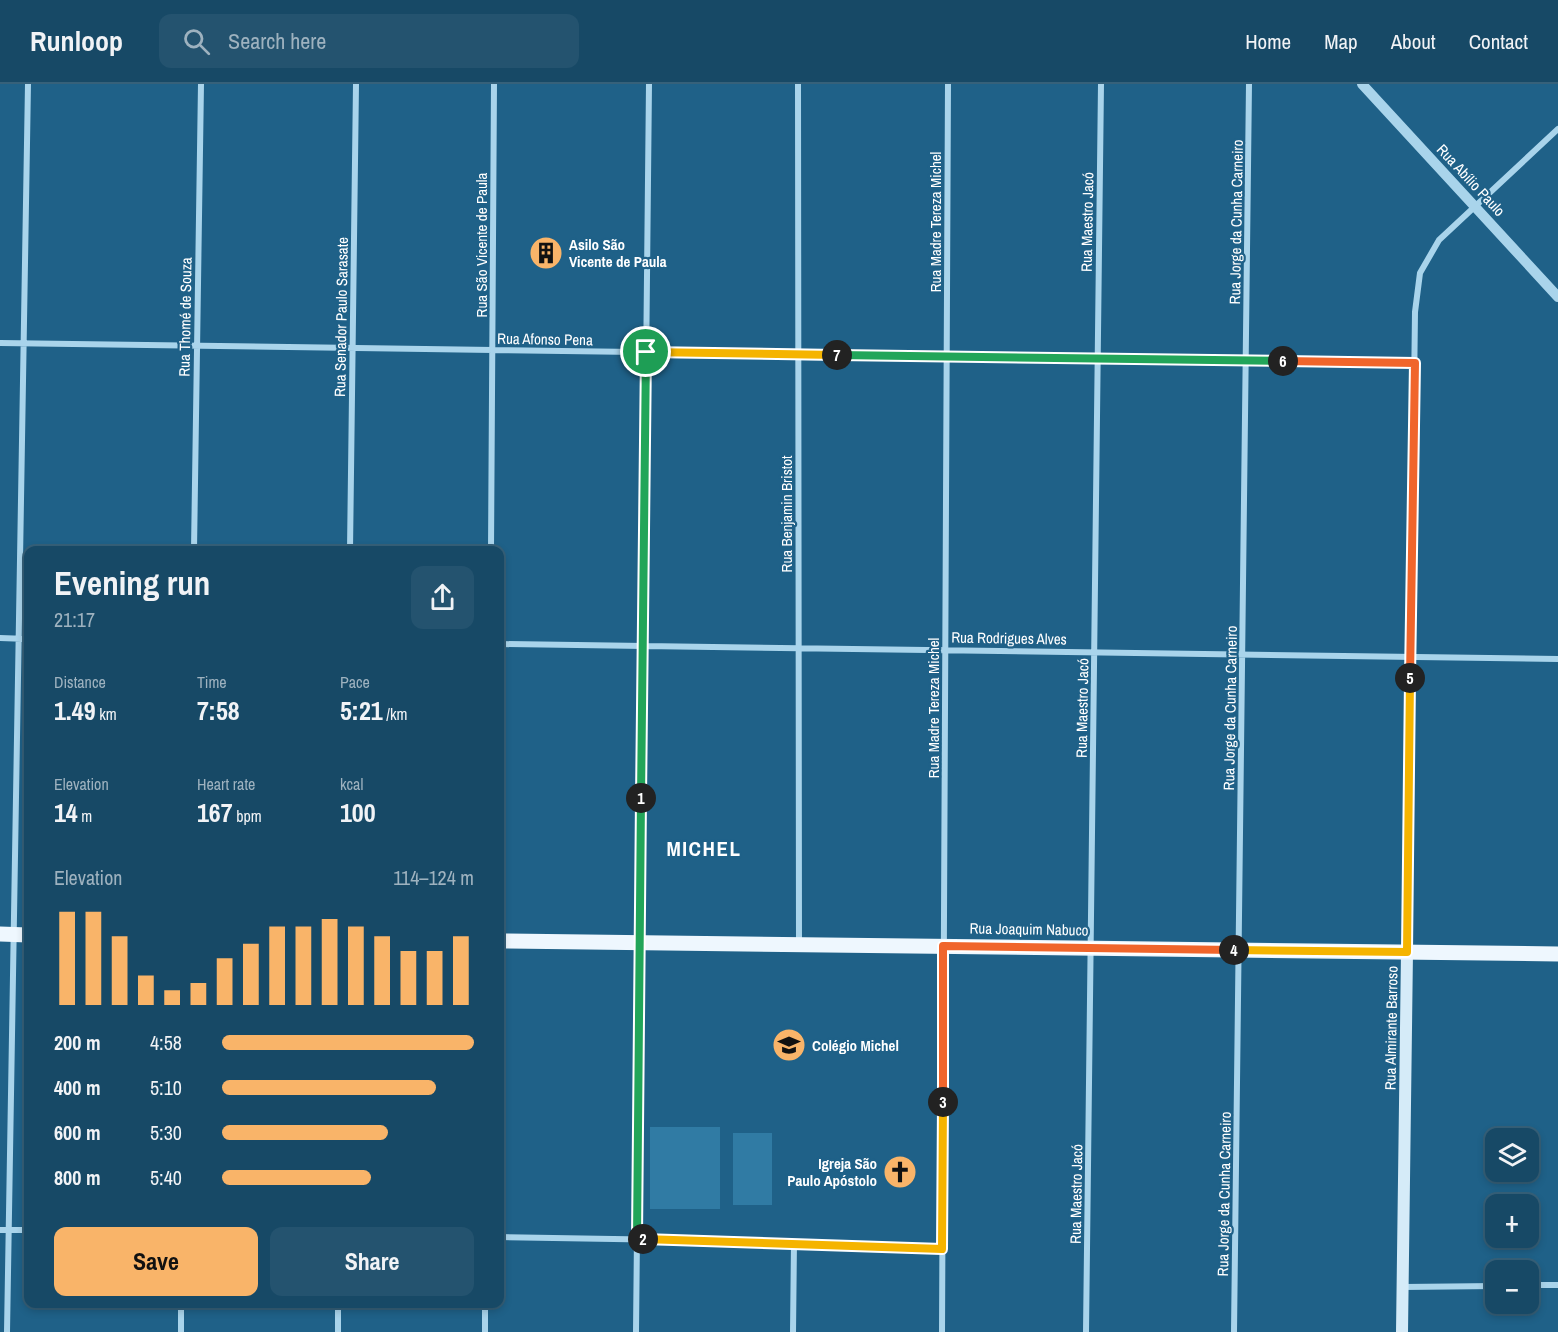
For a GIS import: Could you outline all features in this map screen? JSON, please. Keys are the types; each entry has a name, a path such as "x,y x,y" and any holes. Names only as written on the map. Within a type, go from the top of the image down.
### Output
{"main road":[{"name":"Rua Joaquim Nabuco","path":"504,941 1558,954"},
{"name":"Rua Almirante Barroso","path":"1402,1332 1407,952"}],"street":[{"path":"7,1332 28,84"},
{"name":"Rua Thomé de Souza","path":"194,546 201,84"},
{"name":"Rua Senador Paulo Sarasate","path":"350,546 357,84"},
{"name":"Rua São Vicente de Paula","path":"491,546 495,84"},
{"path":"636,1332 649,84"},
{"name":"Rua Benjamin Bristot","path":"798,84 799,944"},
{"name":"Rua Madre Tereza Michel","path":"942,1332 948,84"},
{"name":"Rua Maestro Jacó","path":"1086,1332 1101,84"},
{"name":"Rua Jorge da Cunha Carneiro","path":"1234,1332 1249,84"},
{"name":"Rua Abílio Paulo","path":"1362,84 1558,297"},
{"name":"Rua Almirante Barroso","path":"1407,952 1415,312 1420,273 1438,240 1558,129"},
{"name":"Rua Afonso Pena","path":"0,343 1415,363"},
{"path":"0,638 24,639"},
{"name":"Rua Rodrigues Alves","path":"504,644 1410,655 1558,659"},
{"path":"0,1230 24,1230"},
{"path":"504,1237 794,1242 942,1249"},
{"path":"793,1332 794,1242"},
{"path":"1539,1285 1558,1285"},
{"path":"1402,1287 1485,1286"},
{"path":"181,1308 181,1332"},
{"path":"338,1308 338,1332"},
{"path":"485,1308 485,1332"}],"shaded area":[{"path":"650,1127 720,1127 720,1209 650,1209"},
{"path":"733,1133 772,1133 772,1205 733,1205"}],"place":[{"name":"Asilo São Vicente de Paula","path":"546,253"},
{"name":"Colégio Michel","path":"789,1045"},
{"name":"Igreja São Paulo Apóstolo","path":"900,1172"}],"district":[{"name":"MICHEL","path":"704,848"}],"route":[{"path":"646,352 1415,363 1407,952 943,946 942,1249 637,1238 646,352"}]}
